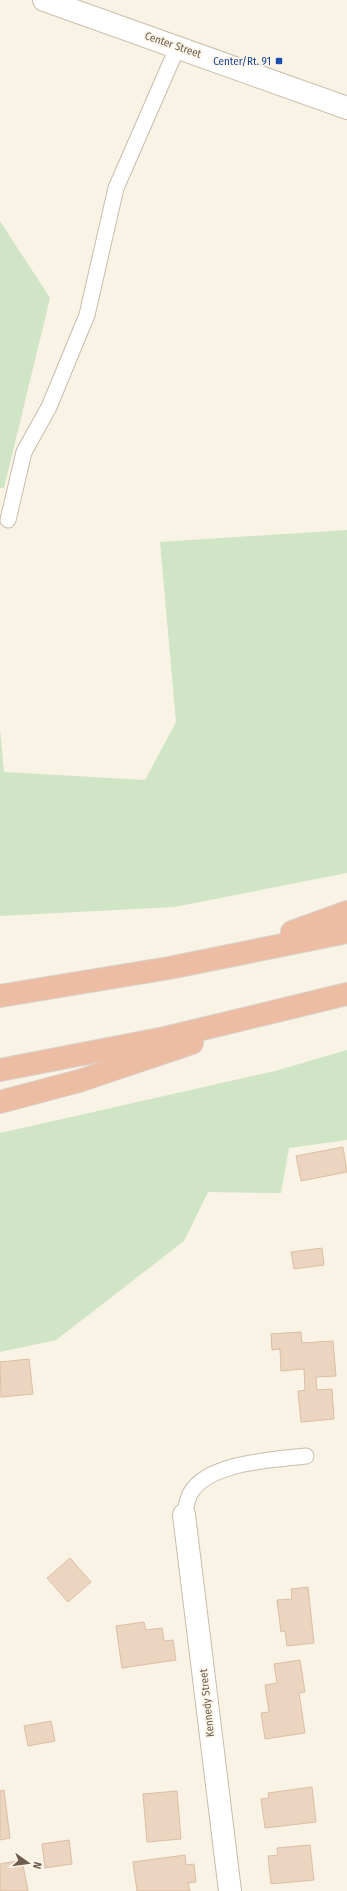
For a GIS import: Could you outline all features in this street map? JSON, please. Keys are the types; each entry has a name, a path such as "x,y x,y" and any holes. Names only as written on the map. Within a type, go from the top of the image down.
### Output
{"highway":[{"path":"213,960 347,912"},
{"path":"0,996 213,960 347,932"},
{"path":"0,1070 165,1038 347,994"},
{"path":"0,1102 79,1081 170,1052 258,1016"}],"street":[{"name":"Center Street","path":"44,0 178,46 347,108"},
{"name":"Kennedy Street","path":"184,1515 230,1891"}],"lane":[{"path":"8,520 24,452 49,407 88,315 116,188 178,46"},
{"path":"184,1515 190,1494 206,1477 227,1468 306,1456"}],"green space":[{"path":"0,221 50,298 4,488 0,488"},
{"path":"347,530 347,873 174,907 0,916 0,729 4,772 145,780 176,722 160,542"},
{"path":"347,1050 347,1140 289,1148 281,1193 208,1192 184,1241 56,1340 0,1352 0,1133 275,1071"}],"building":[{"path":"343,1147 347,1172 301,1181 296,1156"},
{"path":"322,1248 324,1265 294,1269 291,1252"},
{"path":"301,1332 302,1343 333,1341 336,1376 316,1377 317,1390 332,1389 334,1419 301,1422 298,1391 305,1390 304,1369 281,1371 280,1349 272,1350 271,1334"},
{"path":"29,1359 33,1394 1,1397 0,1362"},
{"path":"70,1558 91,1582 68,1602 47,1578"},
{"path":"308,1587 314,1643 287,1646 285,1631 281,1632 277,1600 292,1599 291,1589"},
{"path":"144,1622 146,1630 162,1628 164,1641 173,1640 176,1660 122,1668 116,1626"},
{"path":"300,1660 305,1692 299,1693 305,1733 265,1739 261,1713 269,1712 265,1685 277,1683 274,1664"},
{"path":"51,1721 55,1741 28,1746 24,1726"},
{"path":"312,1787 316,1822 265,1828 261,1799 269,1798 268,1793"},
{"path":"4,1790 10,1838 0,1840 0,1791"},
{"path":"177,1791 181,1839 147,1842 143,1794"},
{"path":"69,1840 72,1864 45,1868 42,1844"},
{"path":"310,1845 314,1880 271,1884 268,1856 278,1855 277,1848"},
{"path":"185,1855 186,1865 194,1864 196,1882 188,1883 190,1891 137,1891 133,1862"},
{"path":"22,1860 28,1891 0,1891 0,1864"}],"place":[{"name":"Center/Rt. 91","path":"279,61"}]}
